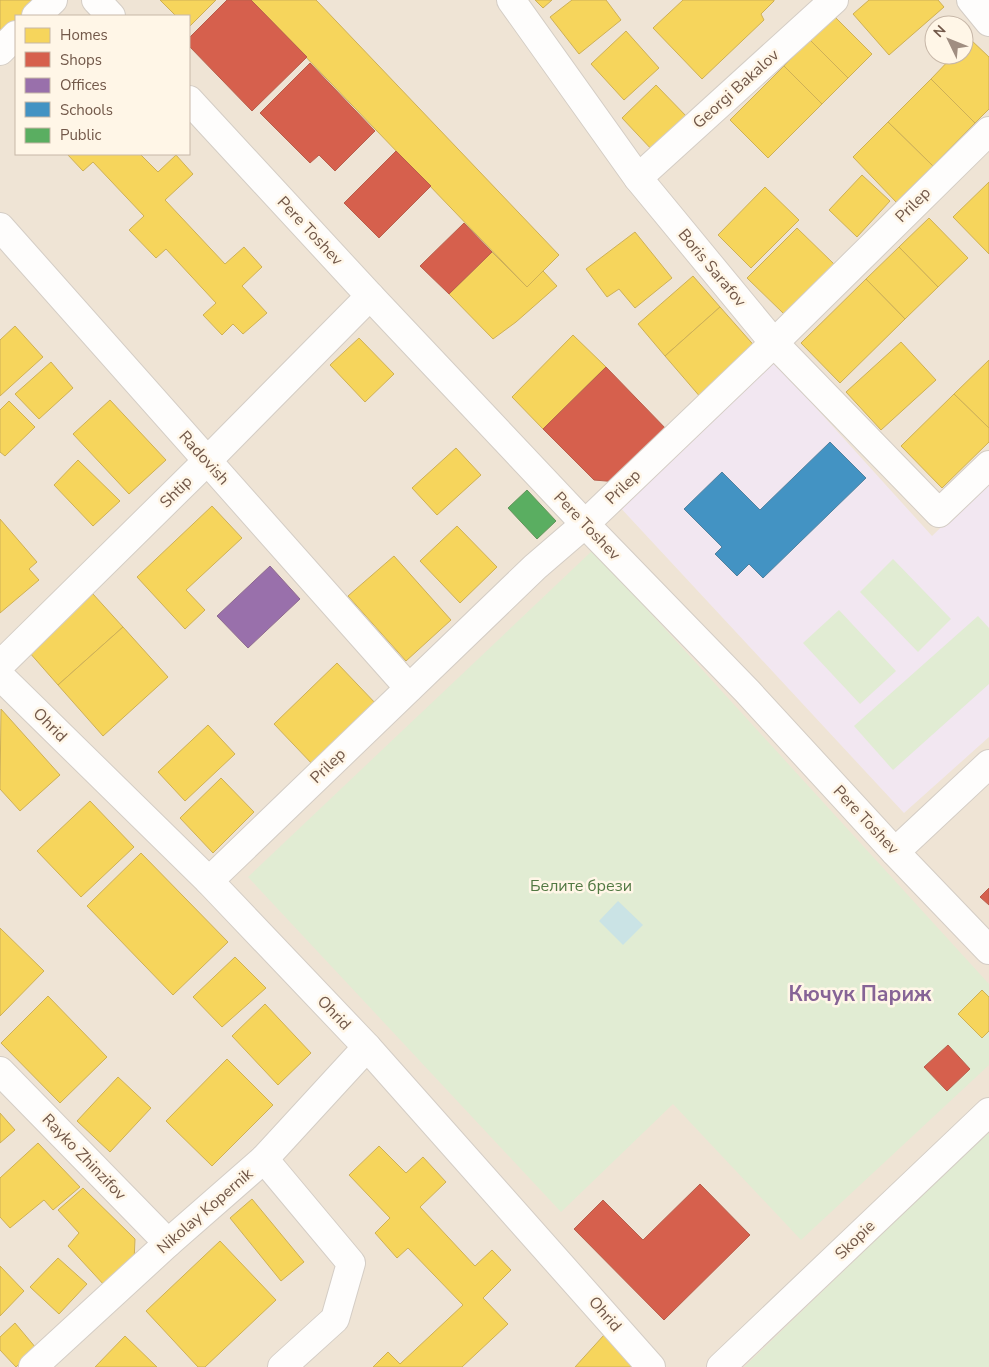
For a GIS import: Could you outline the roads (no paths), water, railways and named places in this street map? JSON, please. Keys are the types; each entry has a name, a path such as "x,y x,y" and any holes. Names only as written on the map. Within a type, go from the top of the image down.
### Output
{"street":[{"path":"37,15 53,0"},
{"path":"96,0 110,15"},
{"name":"Boris Sarafov","path":"512,0 638,178 774,342 939,513 989,465"},
{"name":"Georgi Bakalov","path":"638,178 834,0"},
{"path":"971,0 989,22"},
{"path":"0,51 15,36"},
{"name":"Pere Toshev","path":"190,101 370,296 585,524 747,691 895,852 989,950"},
{"name":"Prilep","path":"209,881 535,567 585,524 989,131"},
{"name":"Radovish","path":"0,227 409,688"},
{"name":"Shtip","path":"0,665 207,461 370,296"},
{"name":"Ohrid","path":"0,676 209,881 367,1047 651,1367"},
{"path":"895,852 989,764"},
{"name":"Nikolay Kopernik","path":"33,1367 168,1243 264,1159 367,1047"},
{"name":"Rayko Zhinzifov","path":"0,1071 168,1243"},
{"name":"Skopie","path":"721,1367 989,1112"},
{"path":"264,1159 351,1263 335,1319 282,1367"}],"water":[{"path":"618,901 643,925 623,945 599,921"}],"district":[{"name":"Кючук Париж","path":"860,994"}],"park label":[{"name":"Белите брези","path":"581,886"}]}
